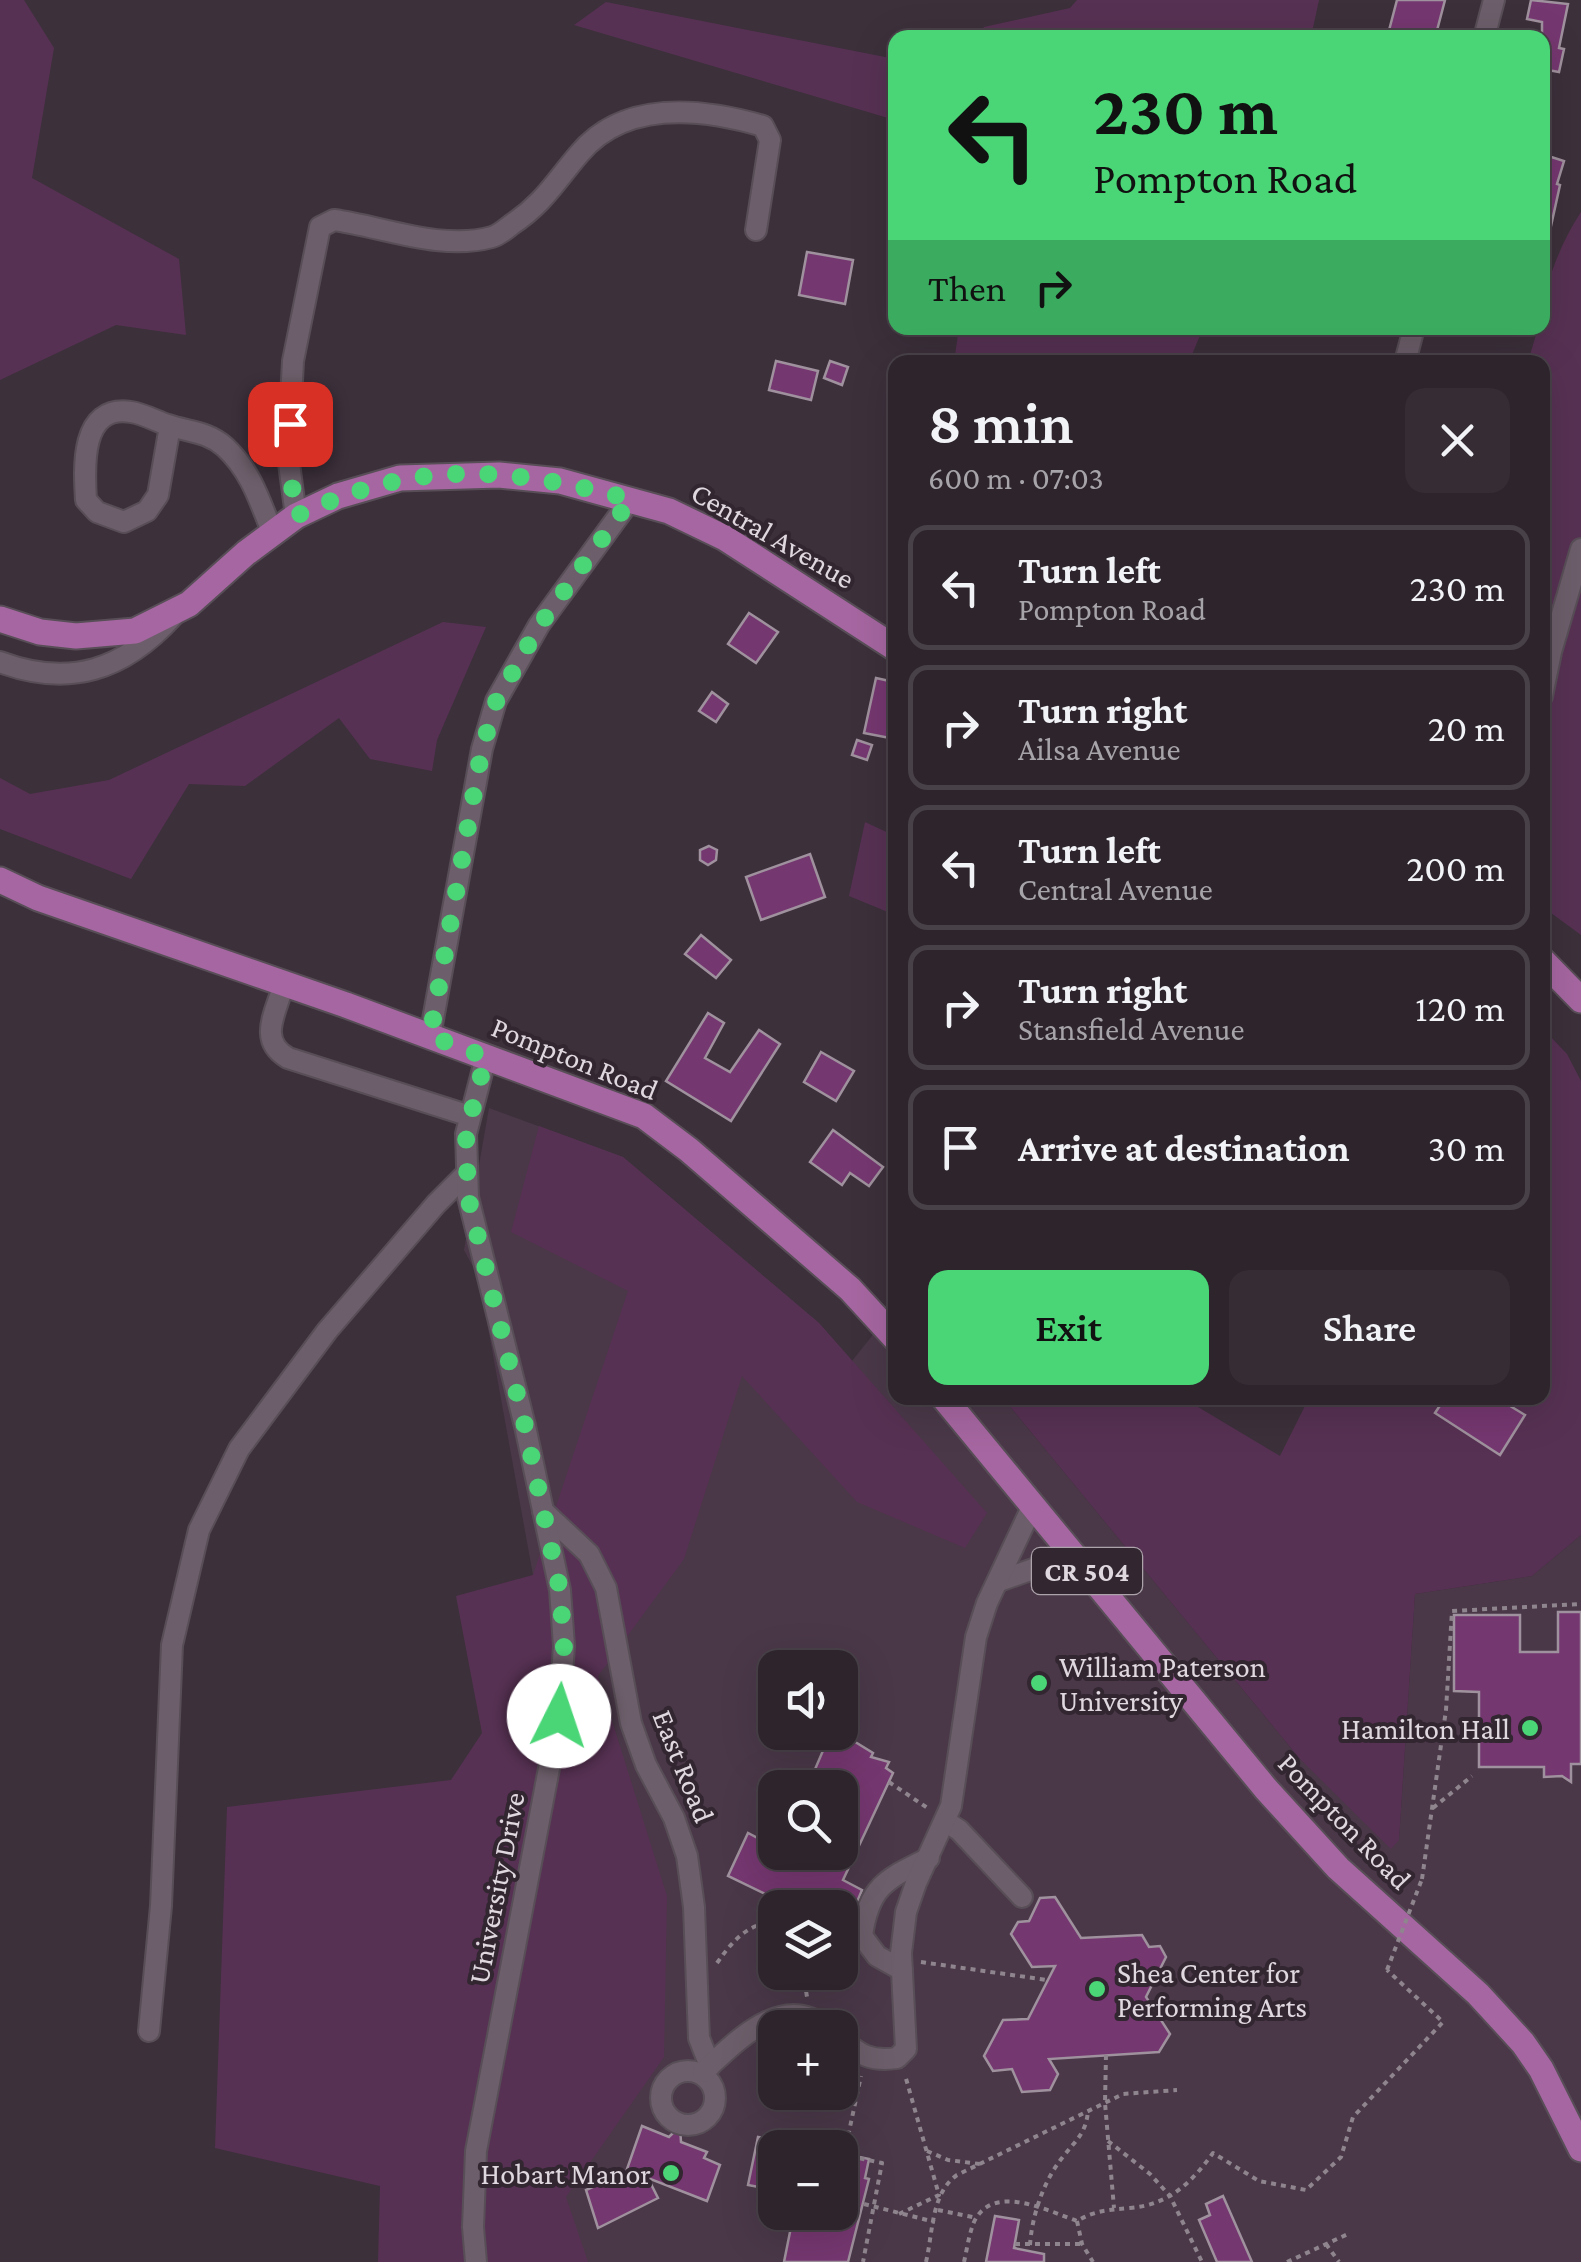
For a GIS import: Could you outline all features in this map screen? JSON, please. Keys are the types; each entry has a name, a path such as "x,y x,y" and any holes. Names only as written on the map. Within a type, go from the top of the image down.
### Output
{"main road":[{"name":"Central Avenue","path":"0,618 40,632 106,635 134,631 180,609 296,516 366,487 430,474 499,475 560,481 670,510 726,538 888,643"},
{"name":"Pompton Road","path":"0,880 38,898 626,1108 660,1126 850,1289 888,1330"},
{"path":"1550,968 1580,996"},
{"name":"Pompton Road","path":"950,1405 1266,1789 1331,1860 1478,1994 1523,2043 1541,2069 1581,2149"}],"street":[{"path":"1486,30 1494,0"},
{"path":"296,516 288,456 293,360 320,227 334,220 404,235 454,239 494,236 533,211 580,152 612,125 647,112 733,118 762,126 770,140 756,230"},
{"path":"170,426 158,496 147,511 124,522 96,512 86,500 87,442 96,422 117,412 130,412 170,426 195,429 222,444 248,472 273,534"},
{"path":"430,1036 482,749 496,702 539,626 631,499"},
{"path":"1550,657 1581,549"},
{"path":"0,662 33,672 58,674 106,667 142,646 180,609"},
{"path":"284,983 270,1034 276,1051 470,1116"},
{"name":"University Drive","path":"476,2262 472,2227 476,2151 559,1716 564,1646 560,1590 468,1197 466,1134 486,1057"},
{"path":"150,2032 161,1906 172,1645 198,1530 239,1449 327,1331 467,1173"},
{"path":"858,2052 879,2061 900,2056 906,2049 902,1964 906,1912 945,1821 953,1792 976,1637 987,1603 1033,1506"},
{"name":"East Road","path":"543,1511 589,1554 606,1588 631,1722 687,1856 694,1907 699,2038 705,2070 758,2027"},
{"path":"999,1581 1036,1568 1080,1563"},
{"path":"945,1821 959,1830 1022,1897"},
{"path":"902,1964 876,1956 862,1936 866,1908 884,1880 928,1858"}],"path":[{"path":"964,2262 977,2218 984,2208 1000,2201 1038,2207 1077,2221 1101,2209 1134,2208 1170,2196 1192,2182 1212,2153 1259,2182 1306,2190 1333,2167 1347,2141 1353,2118 1443,2022 1387,1970 1422,1879 1446,1710 1452,1612 1581,1604"},
{"path":"1430,1810 1472,1776"},
{"path":"889,1782 945,1821"},
{"path":"696,1979 715,1966 736,1936 758,1923"},
{"path":"902,1964 1047,1980"},
{"path":"1106,2055 1105,2103 1114,2208"},
{"path":"900,2056 939,2196"},
{"path":"849,2130 864,2057"},
{"path":"927,2262 945,2183 1123,2094 1177,2090"},
{"path":"1030,2245 1032,2219 1061,2158 1087,2126 1088,2112"},
{"path":"1108,2141 1150,2174 1170,2196 1202,2262"},
{"path":"927,2150 948,2160 980,2164"},
{"path":"858,2158 882,2163 863,2262"},
{"path":"898,2214 939,2196"},
{"path":"864,2204 934,2222"},
{"path":"937,2210 977,2218"},
{"path":"1077,2221 1082,2244 1093,2262"},
{"path":"1287,2262 1348,2234"},
{"path":"1014,2244 1082,2244"},
{"path":"1326,2244 1339,2262"}],"shaded area":[{"path":"0,0 24,0 54,48 32,178 179,259 186,335 116,325 0,380"},
{"path":"1077,0 1319,0 1313,30 982,30 1070,8"},
{"path":"606,2 888,58 888,118 574,25"},
{"path":"1581,212 1581,935 1550,912 1550,355 1530,355 1536,335 1550,335 1550,280"},
{"path":"958,335 1200,335 1192,355 955,355"},
{"path":"443,622 486,627 437,740 432,771 370,759 339,718 245,786 189,784 131,879 0,829 0,778 30,794 109,780"},
{"path":"865,822 888,833 888,912 849,896"},
{"path":"1550,1036 1567,1054 1581,1081 1581,1535 1532,1576 1415,1594 1399,1840 1391,1849 1300,1759 1009,1405 1195,1405 1280,1456 1306,1405 1550,1405"},
{"name":"William Paterson University","path":"489,1108 623,1157 819,1323 852,1361 888,1316 888,1405 1009,1405 1300,1759 1399,1840 1415,1594 1532,1576 1581,1535 1581,2262 453,2262 533,1575 479,1278 464,1250"},
{"path":"539,1126 623,1157 819,1323 987,1513 965,1548 857,1502 742,1376 684,1559 598,1676 667,1896 664,2057 566,2197 588,2262 378,2262 380,2186 215,2148 227,1807 451,1780 482,1733 456,1596 533,1575 628,1291 511,1232"}],"building":[{"path":"1397,0 1445,0 1437,30 1389,30"},
{"path":"1531,0 1568,4 1559,48 1564,49 1559,72 1550,70 1550,30 1542,30 1542,22 1527,19"},
{"path":"1550,157 1564,161 1557,184 1560,185 1550,230"},
{"path":"807,252 853,260 845,304 799,295"},
{"path":"776,361 818,371 811,400 769,390"},
{"path":"830,361 848,367 842,385 824,378"},
{"path":"749,613 778,632 756,663 728,644"},
{"path":"876,678 888,681 888,738 864,733"},
{"path":"712,692 728,704 716,722 699,711"},
{"path":"857,740 872,745 867,760 852,755"},
{"path":"709,846 717,850 716,860 708,865 700,860 700,850"},
{"path":"810,854 825,897 761,920 746,877"},
{"path":"701,935 731,960 716,978 685,954"},
{"path":"708,1013 724,1023 705,1058 730,1072 759,1030 780,1044 731,1121 666,1081"},
{"path":"821,1052 854,1071 836,1101 804,1082"},
{"path":"833,1130 883,1167 869,1186 850,1173 842,1185 810,1162"},
{"path":"1440,1405 1509,1405 1525,1415 1500,1455 1435,1413"},
{"name":"Hamilton Hall","path":"1558,1612 1581,1612 1581,1764 1571,1764 1571,1782 1562,1776 1544,1777 1544,1767 1479,1767 1479,1692 1454,1691 1454,1615 1520,1615 1520,1652 1558,1652"},
{"path":"858,1744 873,1753 871,1757 889,1762 886,1768 893,1773 858,1848 858,1770 815,1770 823,1750 858,1750"},
{"path":"748,1833 758,1838 758,1870 848,1870 843,1880 862,1890 858,1900 858,1890 758,1890 728,1876"},
{"name":"Shea Center for Performing Arts","path":"1055,1897 1081,1938 1142,1935 1149,1947 1160,1946 1166,1957 1146,1997 1170,2034 1159,2052 1049,2059 1058,2074 1050,2090 1022,2092 1012,2069 993,2071 984,2056 1003,2020 1028,2019 1055,1966 1032,1967 1011,1934 1018,1922 1029,1921 1040,1898"},
{"name":"Hobart Manor","path":"642,2126 669,2137 680,2126 681,2142 707,2152 704,2158 720,2165 707,2201 648,2178 658,2198 598,2228 586,2190 626,2172"},
{"path":"758,2137 758,2187 748,2185"},
{"path":"858,2157 869,2159 865,2178 869,2179 858,2222"},
{"path":"1223,2196 1252,2262 1217,2262 1199,2220 1210,2215 1206,2204"},
{"path":"995,2216 1019,2220 1014,2248 1044,2254 1044,2262 986,2262"},
{"path":"790,2230 856,2230 848,2262 784,2262"}],"place":[{"name":"William Paterson University","path":"1039,1683"},
{"name":"Hamilton Hall","path":"1530,1728"},
{"name":"Shea Center for Performing Arts","path":"1097,1989"},
{"name":"Hobart Manor","path":"671,2173"}],"route":[{"path":"290,424 288,456 296,516 366,487 430,474 560,481 631,499 539,626 496,702 482,749 430,1036 486,1057 466,1134 468,1197 525,1426 560,1590 564,1646 559,1716"}]}
